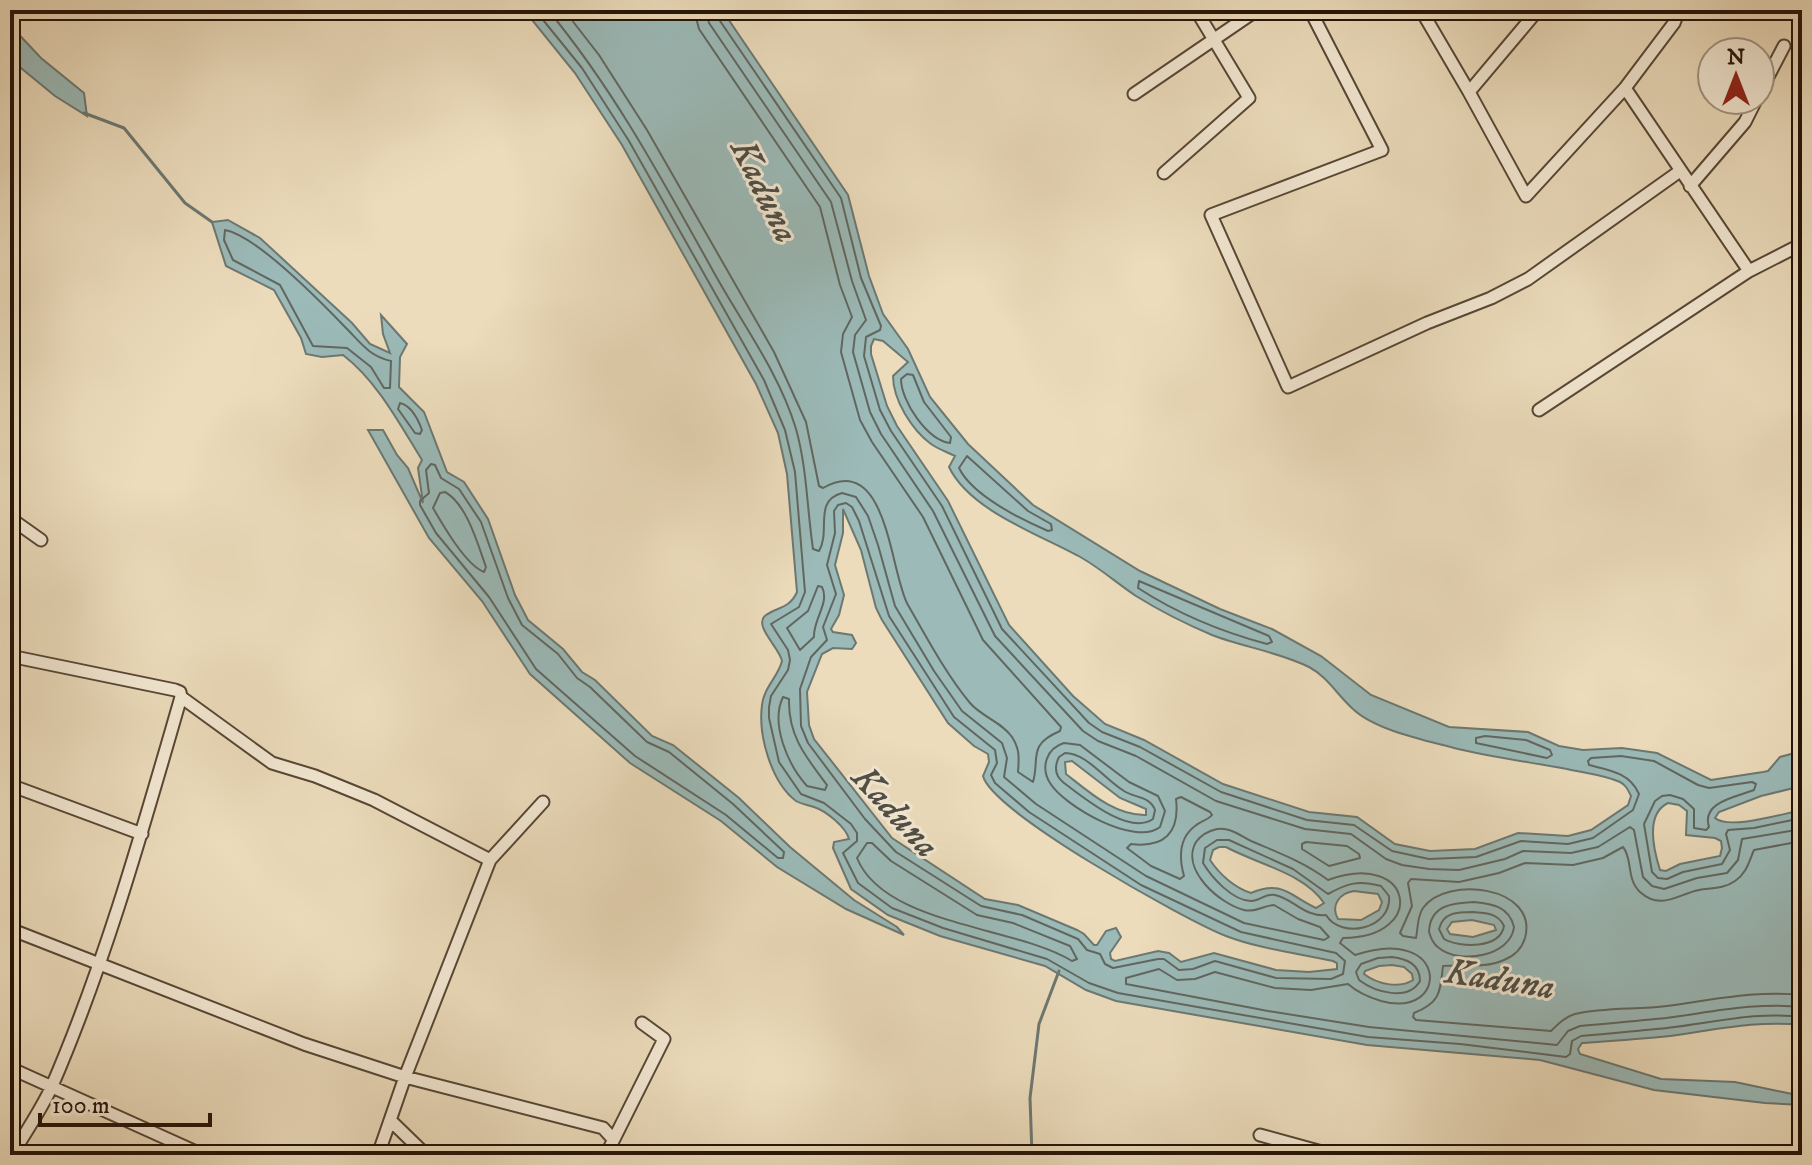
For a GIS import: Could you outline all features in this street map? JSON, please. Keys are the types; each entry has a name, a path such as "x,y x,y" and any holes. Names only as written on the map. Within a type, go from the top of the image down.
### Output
{"street":[{"path":"1164,173 1249,98 1196,10"},
{"path":"1134,94 1257,10"},
{"path":"1310,10 1382,150 1211,215 1288,387 1528,279 1680,171"},
{"path":"1421,10 1526,196 1625,88 1674,23 1679,10"},
{"path":"1469,92 1538,10"},
{"path":"1776,61 1784,46"},
{"path":"1625,88 1749,271"},
{"path":"1690,186 1748,116"},
{"path":"1539,410 1749,271 1802,244"},
{"path":"10,518 41,540"},
{"path":"10,656 175,690 272,763 315,776 374,800 490,860"},
{"path":"12,1155 51,1089 97,965 142,834 181,697"},
{"path":"10,785 142,834"},
{"path":"378,1155 405,1077 490,860 543,802"},
{"path":"10,929 304,1044 405,1077 603,1128 613,1139"},
{"path":"606,1155 664,1039 642,1023"},
{"path":"10,1068 203,1155"},
{"path":"390,1120 426,1155"},
{"path":"1260,1135 1333,1155"}],"water":[{"name":"Kaduna","path":"524,10 722,10 848,195 869,276 883,314 908,349 930,397 968,444 1033,505 1140,571 1220,609 1272,629 1321,656 1371,695 1449,727 1528,732 1559,746 1583,750 1622,748 1657,753 1711,780 1768,771 1780,757 1802,751 1802,786 1761,796 1719,812 1715,818 1743,822 1802,810 1802,1025 1736,1026 1670,1036 1582,1043 1578,1049 1580,1054 1661,1079 1735,1082 1802,1096 1802,1105 1654,1090 1540,1060 1367,1045 1116,1001 1086,990 1045,966 940,936 888,915 851,889 833,848 834,842 849,839 847,834 830,816 796,801 787,793 773,770 764,744 763,699 782,661 764,631 763,619 787,604 797,592 787,474 778,433 756,384 622,145 575,73","holes":["874,339 883,341 908,362 893,376 896,395 905,414 924,438 955,456 949,467 973,497 1008,520 1082,558 1154,607 1212,635 1309,667 1322,676 1353,709 1374,723 1454,748 1614,780 1628,790 1631,796 1628,805 1591,830 1568,836 1518,833 1475,849 1430,851 1395,844 1357,817 1309,812 1223,784 1144,740 1105,724 1073,696 1009,625 948,501 897,426 887,406 871,354","843,509 861,550 882,620 948,723 988,754 989,762 983,776 994,793 1019,814 1092,864 1204,926 1252,944 1333,961 1337,963 1337,969 1309,972 1276,970 1214,953 1181,962 1169,953 1158,951 1115,961 1110,953 1121,937 1116,928 1106,931 1094,945 1077,930 1018,905 985,899 892,838 814,739 809,725 807,692 822,654 833,648 852,649 856,643 852,635 831,629 839,615 844,595 835,565 843,533","1072,761 1120,798 1146,809 1146,815 1113,807 1066,774 1065,762","1668,803 1679,805 1687,811 1686,835 1721,841 1720,856 1660,870 1653,834 1656,815","1226,847 1305,884 1324,903 1316,908 1278,889 1245,891 1228,880 1210,860 1213,850","1354,891 1378,894 1382,902 1379,910 1361,920 1338,919 1335,909 1344,894","1472,920 1494,925 1496,930 1473,937 1450,934 1447,929 1452,922","1379,966 1404,967 1412,974 1413,980 1401,984 1382,983 1364,974"]},
{"path":"10,25 41,58 84,93 87,116 55,96 10,59"},
{"path":"228,220 260,238 352,323 370,344 390,353 383,334 381,315 407,344 400,357 399,387 424,412 447,472 464,482 488,519 515,595 528,620 563,649 582,672 595,680 652,736 673,745 739,798 790,847 854,900 897,927 904,935 846,909 777,867 721,821 630,763 530,674 482,601 429,538 368,430 383,430 408,468 423,503 418,468 422,460 387,403 343,355 322,357 306,354 301,338 274,290 226,266 212,222"}],"waterway":[{"path":"84,113 124,128 185,203 212,222"},
{"path":"1032,1155 1030,1098 1039,1024 1059,971"}]}
